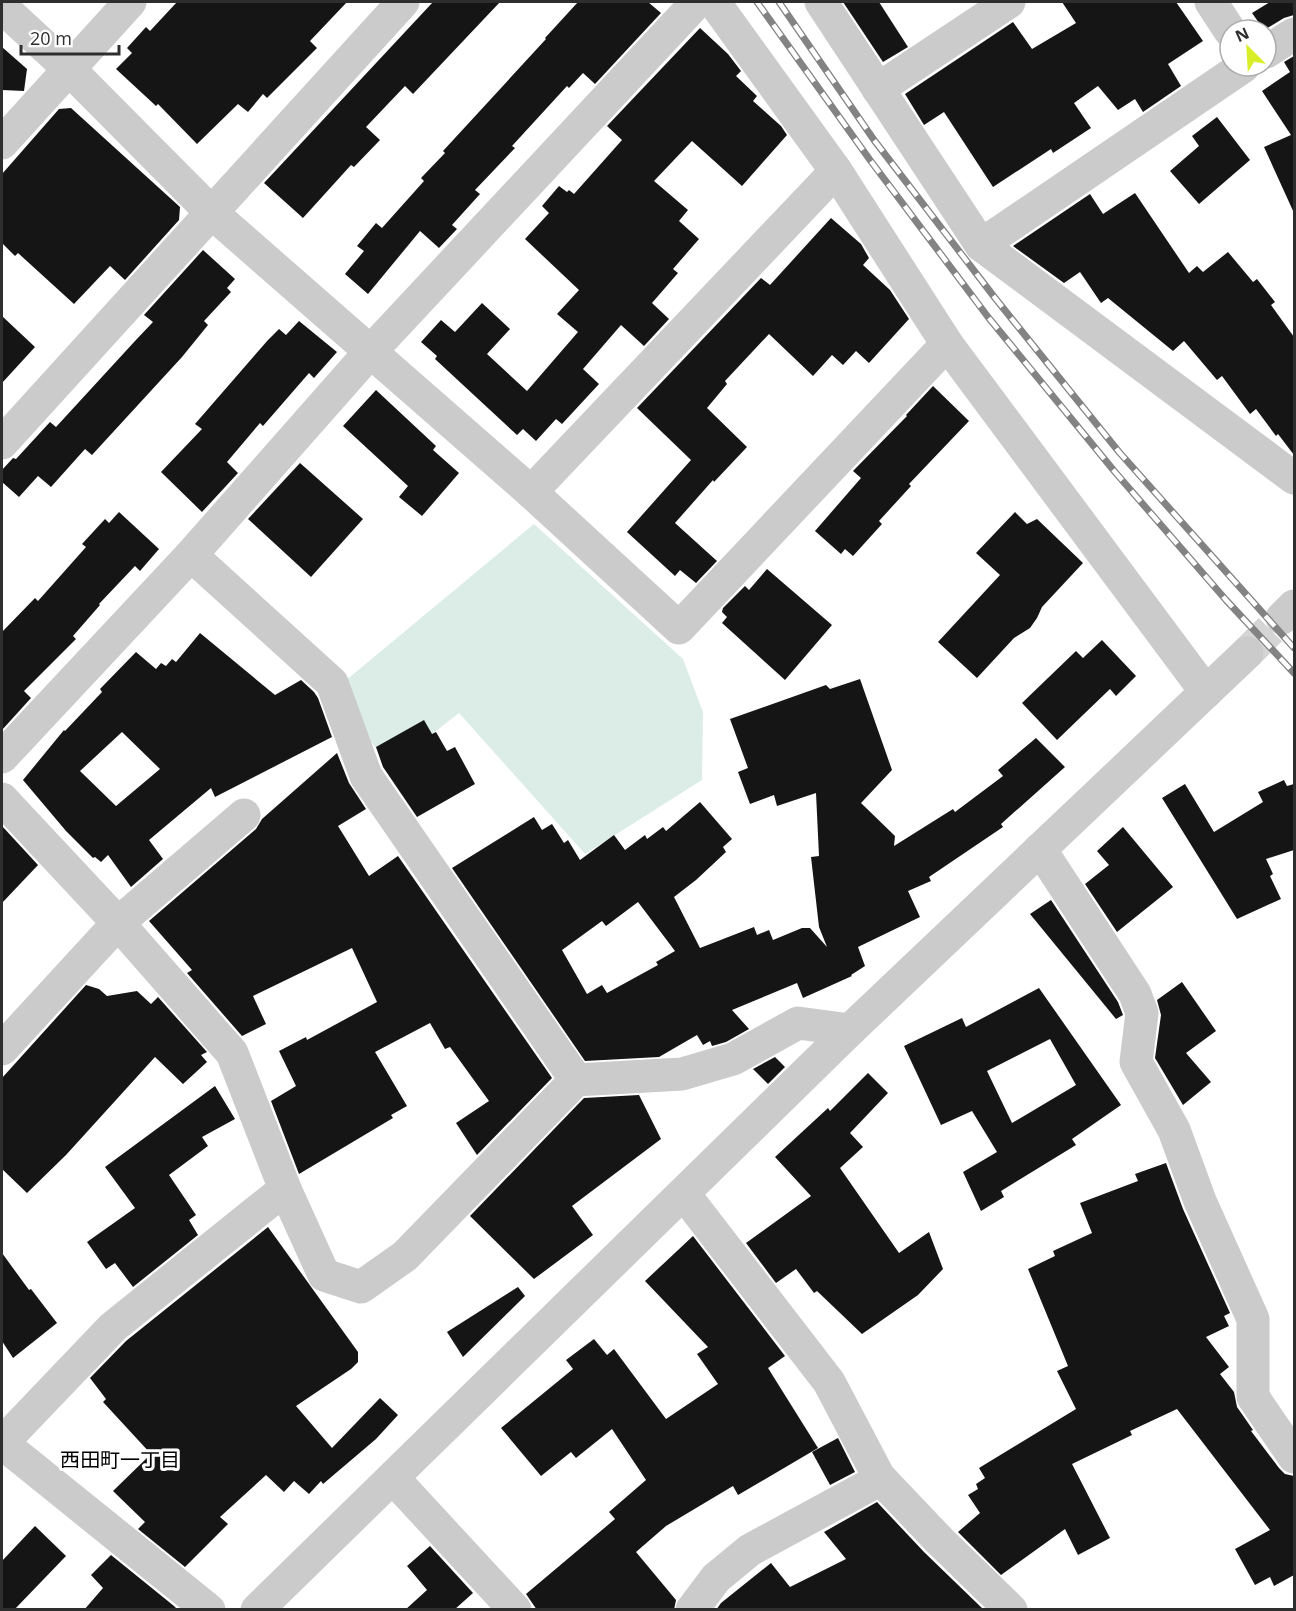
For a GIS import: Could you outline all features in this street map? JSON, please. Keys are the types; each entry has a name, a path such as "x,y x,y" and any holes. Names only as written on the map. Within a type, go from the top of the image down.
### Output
{"street":[{"path":"2,143 130,2"},
{"path":"2,443 402,2"},
{"path":"2,757 191,555 371,351 697,2"},
{"path":"714,2 836,171 947,344 1206,693"},
{"path":"821,2 981,246 1294,478"},
{"path":"878,89 1009,2"},
{"path":"1211,2 1221,18"},
{"path":"2,7 69,69 213,213 531,492 679,628 947,344"},
{"path":"1278,44 1294,34"},
{"path":"981,246 1226,78"},
{"path":"531,492 836,171"},
{"path":"191,555 332,683 366,776 576,1080"},
{"path":"257,1610 850,1030 1247,653"},
{"path":"2,799 118,923 232,1053 285,1189 324,1275 361,1287 405,1256 576,1080 682,1074 734,1059 798,1023 850,1030"},
{"path":"2,1049 118,923 244,815"},
{"path":"1040,849 1136,994 1142,1013 1136,1062 1174,1130 1200,1201 1253,1319 1253,1397 1294,1457"},
{"path":"209,1610 2,1443 113,1327 285,1189"},
{"path":"684,1194 829,1382 879,1477 1011,1610"},
{"path":"692,1610 716,1578 750,1550 868,1486 879,1477"},
{"path":"393,1478 515,1610"}],"shaded area":[{"path":"534,524 683,659 703,712 702,780 585,854 459,713 390,767 333,691"}],"building":[{"path":"177,2 347,2 310,41 317,48 267,98 263,94 248,112 238,104 197,144 158,104 156,106 116,69 132,53 127,48 146,27 150,31"},
{"path":"433,2 500,2 413,94 405,86 366,127 380,140 354,167 351,165 303,218 264,183"},
{"path":"578,2 648,2 661,13 595,84 583,73 569,88 567,86 512,146 515,148 475,190 480,194 452,225 457,229 439,248 420,231 368,294 345,274 364,251 357,246 376,223 382,228 424,181 421,178 445,153 443,151"},
{"path":"843,2 879,2 908,47 883,62"},
{"path":"1062,2 1176,2 1203,41 1168,64 1181,86 1143,112 1135,99 1118,110 1098,86 1074,103 1091,128 1053,153 1051,149 993,187 944,112 924,125 905,94 1013,22 1032,49 1076,23"},
{"path":"1270,2 1294,2 1294,15 1278,22 1278,18 1256,18 1252,13"},
{"path":"700,28 728,54 741,71 736,76 757,96 753,101 781,126 787,135 742,186 692,141 654,181 688,210 679,221 699,239 673,269 678,273 652,303 669,319 644,346 621,325 583,369 599,384 562,424 556,419 536,441 523,429 517,435 435,359 437,356 421,342 441,320 455,332 482,303 510,329 487,354 527,391 578,332 557,314 579,290 525,239 549,213 542,206 559,186 574,194 622,140 607,126"},
{"path":"2,47 27,69 24,91 2,90"},
{"path":"1294,56 1294,213 1264,147 1291,135 1262,91 1290,72 1284,62"},
{"path":"71,108 180,207 179,220 125,280 110,266 74,304 18,253 15,256 2,243 2,174 59,109"},
{"path":"1217,117 1250,160 1199,204 1170,171 1199,146 1192,136"},
{"path":"1135,193 1189,273 1197,266 1203,272 1228,252 1253,282 1257,279 1275,302 1271,305 1294,337 1294,455 1256,409 1250,414 1222,376 1217,380 1184,341 1173,351 1108,298 1101,303 1080,272 1064,283 1013,246 1090,194 1103,214"},
{"path":"831,218 861,244 869,258 863,265 890,290 909,319 869,363 856,351 843,365 832,355 813,376 769,334 725,381 727,384 707,408 747,447 714,482 713,480 675,523 717,561 696,583 680,570 675,576 627,532 691,460 637,408 761,278 770,285"},
{"path":"203,250 235,279 227,288 231,292 204,321 208,325 182,357 92,455 85,449 51,487 38,476 19,497 2,482 2,470 13,458 16,459 50,422 56,427 153,322 144,315"},
{"path":"2,316 35,347 2,383"},
{"path":"299,321 337,352 314,378 309,373 263,426 260,423 227,462 238,473 202,512 161,472 202,429 195,424 268,340 279,329 286,335"},
{"path":"933,386 969,421 909,484 911,486 879,521 882,524 853,556 845,549 841,554 815,531 861,478 853,471"},
{"path":"376,390 436,446 433,450 459,473 422,516 399,497 408,486 343,426"},
{"path":"300,463 363,519 311,577 248,519"},
{"path":"119,512 159,549 140,571 135,566 99,604 73,636 76,639 24,691 31,698 2,730 2,632 35,598 38,601 86,547 82,544 105,519 109,523"},
{"path":"1015,512 1027,524 1037,519 1083,563 1042,607 1030,628 1014,638 977,678 938,642 1000,575 976,553"},
{"path":"767,569 832,625 785,680 722,623 727,617 722,612 723,608 745,586 749,590"},
{"path":"200,633 275,695 301,680 318,698 332,737 215,797 211,788 149,840 163,859 131,887 108,855 101,862 93,858 66,831 23,780 64,730 102,692 100,689 136,652 156,669 161,663 166,666 172,659 176,662","holes":["122,732 160,769 116,806 80,771"]},
{"path":"1102,640 1136,676 1116,696 1110,689 1057,740 1022,703 1076,651 1083,658"},
{"path":"860,679 892,770 861,803 895,836 894,846 953,809 955,812 1003,776 998,770 1036,738 1065,767 1001,824 1003,827 929,877 931,881 908,891 920,917 858,947 865,966 852,976 803,998 797,983 732,1010 749,1029 726,1042 712,1046 710,1041 703,1045 697,1035 659,1057 585,1061 452,868 534,817 542,830 552,824 564,843 568,840 580,860 614,835 625,850 645,835 647,839 663,827 666,831 700,802 732,839 723,847 726,852 674,897 700,948 754,927 757,935 769,930 773,940 802,928 810,928 827,947 819,927 811,857 819,856 816,793 777,806 774,795 750,804 738,772 748,768 730,719 826,685 830,689","holes":["638,902 675,951 656,962 658,965 607,993 602,985 587,994 562,950 602,921 606,926"]},
{"path":"424,720 432,734 436,732 447,751 455,747 475,784 417,817 383,767 376,747"},
{"path":"337,753 349,783 366,809 338,826 369,876 398,856 552,1078 477,1155 456,1123 489,1101 450,1047 445,1049 430,1023 375,1052 407,1106 391,1115 393,1118 299,1174 271,1101 296,1086 279,1051 306,1037 307,1040 377,1002 352,948 253,996 266,1024 242,1036 187,973 192,970 149,921 256,829 262,819"},
{"path":"1284,780 1287,786 1294,784 1294,850 1266,859 1273,874 1270,876 1281,899 1237,919 1162,798 1185,784 1214,832 1263,802 1258,792"},
{"path":"2,826 38,865 2,903"},
{"path":"1123,827 1173,887 1117,932 1085,884 1109,865 1097,851"},
{"path":"1051,900 1118,1002 1123,1015 1116,1019 1030,914"},
{"path":"1182,982 1216,1031 1186,1053 1211,1082 1183,1105 1155,1058 1161,1015 1157,1000"},
{"path":"86,985 99,989 107,996 137,991 151,1004 158,997 207,1052 201,1055 207,1062 183,1084 155,1057 66,1155 27,1193 2,1169 2,1078"},
{"path":"1039,988 1121,1105 1072,1139 1076,1145 1001,1191 1004,1197 981,1211 963,1172 997,1152 972,1111 941,1125 904,1046 962,1018 966,1027","holes":["1050,1039 1076,1085 1012,1123 987,1071"]},
{"path":"775,1057 785,1067 768,1084 753,1069"},
{"path":"868,1073 888,1093 850,1133 863,1147 840,1168 899,1253 929,1232 943,1269 918,1295 862,1334 817,1291 814,1293 796,1269 776,1283 746,1243 811,1196 775,1157 828,1108 830,1111"},
{"path":"215,1086 235,1119 202,1137 208,1146 169,1175 196,1215 189,1220 198,1235 133,1287 115,1263 106,1269 87,1242 135,1208 105,1167"},
{"path":"639,1095 661,1139 572,1206 593,1235 534,1279 470,1216 584,1098"},
{"path":"1166,1163 1183,1209 1230,1313 1224,1316 1229,1326 1206,1337 1229,1367 1220,1374 1234,1392 1237,1407 1253,1430 1251,1431 1279,1468 1285,1474 1294,1476 1294,1575 1274,1586 1270,1577 1255,1585 1235,1549 1270,1530 1177,1409 1130,1431 1132,1435 1072,1464 1110,1538 1078,1555 1065,1529 1001,1575 958,1532 980,1513 968,1495 978,1489 976,1484 985,1478 979,1468 1076,1409 1057,1371 1068,1366 1028,1269 1055,1256 1053,1251 1092,1233 1080,1203 1138,1181 1135,1174"},
{"path":"268,1227 358,1352 358,1362 351,1369 296,1406 332,1448 380,1398 398,1415 376,1439 323,1484 321,1481 309,1494 294,1481 284,1492 266,1475 220,1517 228,1524 185,1567 138,1529 145,1522 113,1491 151,1454 103,1402 106,1399 90,1378 126,1341"},
{"path":"693,1236 785,1356 768,1368 818,1448 738,1495 733,1486 666,1526 636,1552 676,1600 674,1610 537,1610 526,1594 615,1519 609,1512 646,1480 612,1429 576,1458 571,1452 541,1476 501,1428 573,1369 566,1360 594,1339 607,1355 614,1349 666,1419 718,1384 697,1354 708,1347 645,1281"},
{"path":"2,1253 57,1323 13,1358 2,1341"},
{"path":"518,1287 525,1296 463,1357 447,1332"},
{"path":"838,1438 855,1472 830,1485 812,1452"},
{"path":"877,1502 924,1552 984,1610 716,1610 721,1603 771,1563 790,1587 846,1559 824,1532"},
{"path":"35,1526 66,1556 14,1610 2,1610 2,1561"},
{"path":"430,1546 473,1593 454,1610 405,1610 427,1590 407,1566"},
{"path":"111,1555 178,1610 84,1610 103,1588 91,1575"}],"tunnel":[{"path":"1247,653 1282,618"}],"railway":[{"path":"757,2 870,160 988,317 1115,472 1226,600 1294,673"},
{"path":"779,2 874,140 995,298 1119,452 1294,648"}],"district":[{"name":"西田町一丁目","path":"120,1459"}]}
